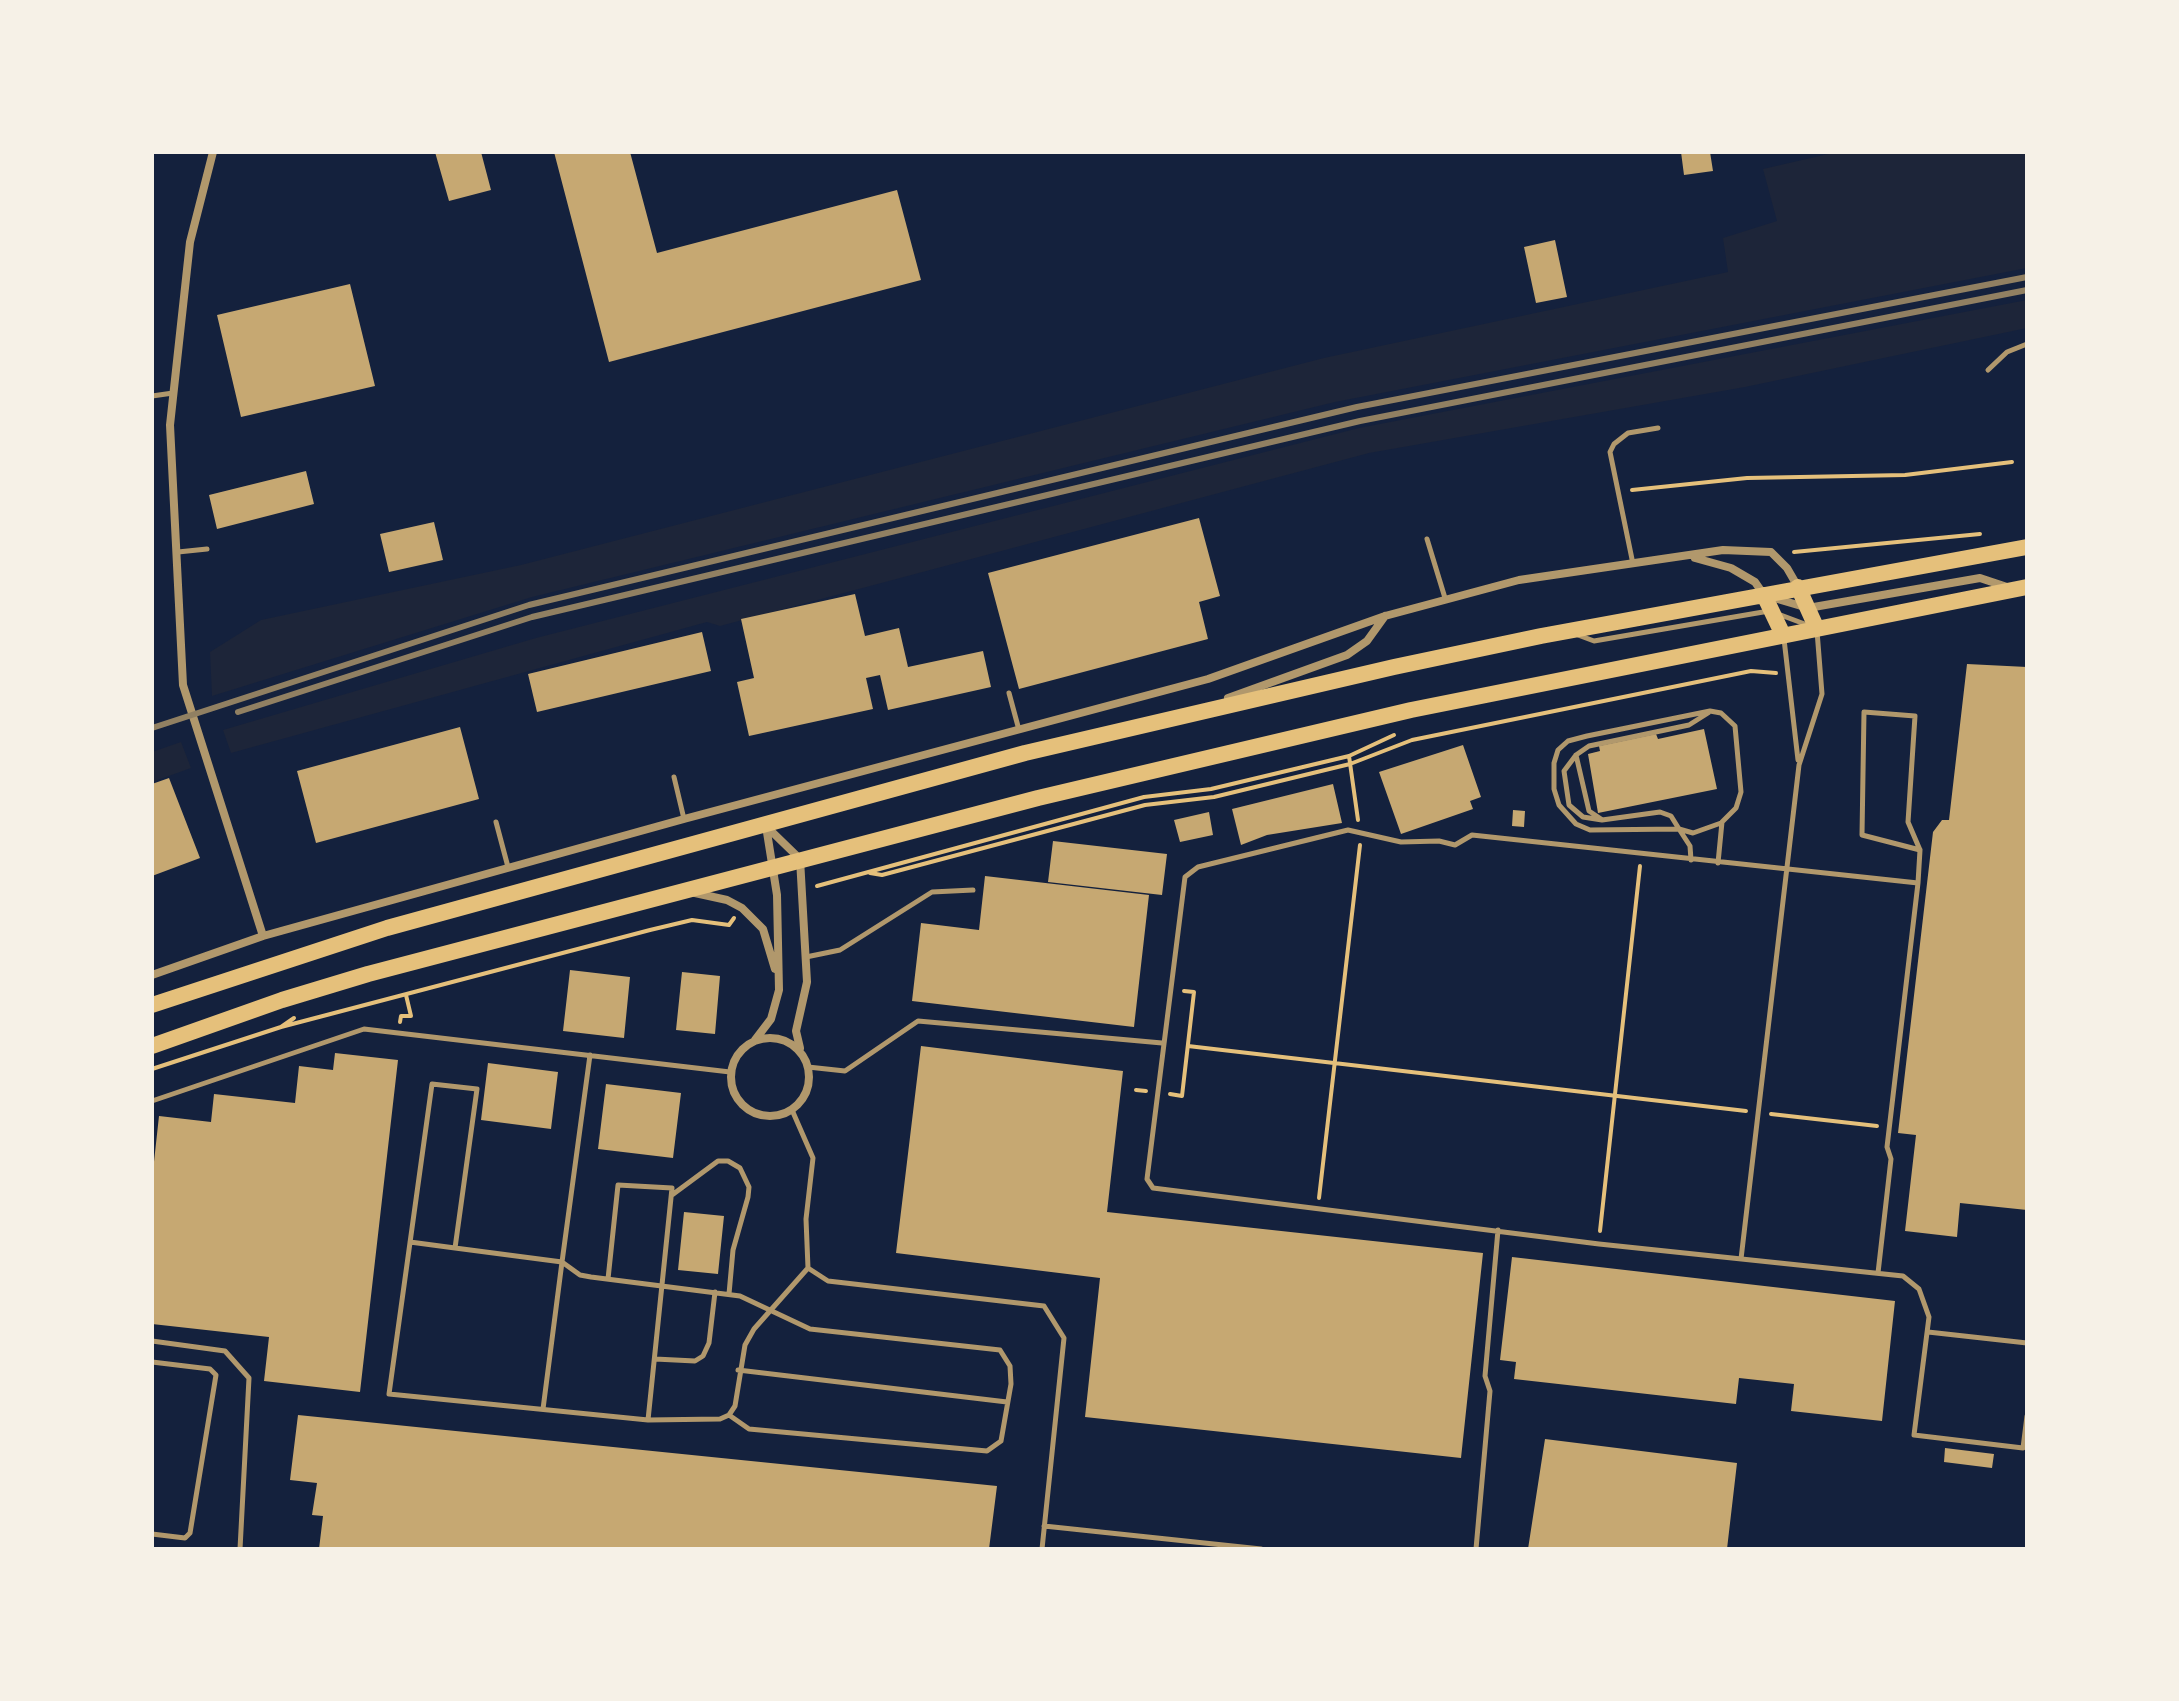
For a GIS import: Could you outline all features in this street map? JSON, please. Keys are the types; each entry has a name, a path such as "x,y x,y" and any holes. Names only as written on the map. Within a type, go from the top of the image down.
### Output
{"highway":[{"path":"152,1005 387,928 1010,757 1379,670 1567,631 2027,547"},
{"path":"1798,587 1817,629"},
{"path":"152,1046 282,1000 680,890 1285,738 2021,589"},
{"path":"1764,595 1783,635"}],"street":[{"path":"213,152 190,242 170,425 183,685 263,936"},
{"path":"152,975 263,936 684,819 1208,679 1385,616 1519,580 1723,550 1771,552 1787,568 1798,587"},
{"path":"1690,557 1717,563 1745,575 1764,595 1808,608 1980,578 2021,589"},
{"path":"1163,721 1347,655 1367,641 1385,616"},
{"path":"766,826 800,859 806,957 804,1003 796,1031 808,1067 807,1092 792,1110 767,1117 755,1114 735,1097 730,1072 738,1053 755,1040 771,1019 779,990 773,866 766,826"},
{"path":"680,890 727,900 742,908 763,929 779,990"},
{"path":"755,1040 781,1039 802,1053"}],"lane":[{"path":"1988,370 2007,352 2027,344"},
{"path":"152,396 174,393"},
{"path":"1633,565 1610,452 1614,444 1628,433 1658,428"},
{"path":"1427,539 1445,598"},
{"path":"178,552 207,549"},
{"path":"1567,631 1594,641 1771,611 1817,629 1822,694 1799,765 1741,1259"},
{"path":"1783,635 1799,765"},
{"path":"1009,693 1019,730"},
{"path":"1691,860 1690,846 1671,816 1660,812 1602,820 1583,817 1569,805 1564,771 1576,755 1589,746 1689,725 1710,711"},
{"path":"1710,711 1721,713 1735,726 1739,743 1741,792 1736,808 1722,822 1693,833 1679,829 1590,830 1576,824 1559,805 1554,763 1558,750 1568,741 1710,711"},
{"path":"1878,1273 1891,1159 1887,1147 1920,850 1908,822 1915,716 1864,712 1862,835 1920,850"},
{"path":"1576,755 1589,811 1602,820"},
{"path":"674,777 684,819"},
{"path":"496,822 508,868"},
{"path":"1718,863 1722,822"},
{"path":"1918,883 1472,835 1455,845 1439,841 1401,842 1348,830 1189,872 1180,898 1147,1179 1157,1190 1599,1244 1903,1276 1919,1289 1928,1307 1928,1332 1914,1435 2023,1448 2027,1416"},
{"path":"806,957 840,950 932,892 973,890"},
{"path":"808,1067 845,1071 918,1021 1163,1043"},
{"path":"152,1101 364,1029 730,1072"},
{"path":"543,1409 590,1055"},
{"path":"455,1248 477,1089 432,1084 389,1394 648,1420 709,1421 729,1415 735,1406 738,1370 745,1345 808,1268 806,1219 813,1158 792,1110"},
{"path":"672,1195 718,1161 728,1161 740,1168 749,1187 733,1250 729,1294"},
{"path":"608,1279 618,1185 672,1188 648,1420"},
{"path":"1476,1549 1490,1391 1485,1376 1498,1230"},
{"path":"410,1242 562,1262 580,1275 729,1294 772,1309 810,1329 1000,1350 1010,1366 1001,1441 987,1451 749,1429 729,1415"},
{"path":"808,1268 828,1281 1044,1306 1064,1338 1042,1549"},
{"path":"655,1359 695,1361 703,1356 709,1343 715,1292"},
{"path":"1928,1332 2027,1343"},
{"path":"152,1341 225,1351 249,1378 240,1549"},
{"path":"152,1362 210,1369 216,1375 190,1533 185,1538 152,1534"},
{"path":"738,1370 1008,1402"},
{"path":"1044,1526 1261,1549"}],"path":[{"path":"1618,492 1747,478 1905,475 2012,462"},
{"path":"1771,552 1813,551 1985,533"},
{"path":"1397,733 1349,756 1211,789 1144,797 868,872 882,875 1145,805 1214,797 1350,764 1428,737 1751,671 1790,674"},
{"path":"1317,1209 1360,831 1349,756"},
{"path":"1599,1244 1642,854"},
{"path":"152,1069 281,1027 692,920 729,925 742,908"},
{"path":"398,1032 401,1016 411,1016 406,995"},
{"path":"1188,1046 1889,1128"}],"shaded area":[{"path":"1837,152 2027,152 2027,268 1335,402 532,597 212,696 210,652 261,620 521,565 1324,358 1728,272 1723,238 1777,221 1763,169"},
{"path":"2027,300 2027,328 1745,387 1369,453 720,626 707,622 231,753 223,730 536,638 1359,428"},
{"path":"181,742 191,768 152,782 152,752"}],"building":[{"path":"435,152 481,152 491,190 449,201"},
{"path":"554,152 630,152 657,253 897,190 921,280 609,362"},
{"path":"1681,152 1710,152 1713,171 1684,175"},
{"path":"1555,240 1567,297 1536,303 1524,247"},
{"path":"350,284 375,386 241,417 217,315"},
{"path":"306,471 314,504 217,529 209,495"},
{"path":"1199,518 1220,596 1199,602 1208,639 1019,689 988,573"},
{"path":"434,522 443,560 389,572 380,534"},
{"path":"855,594 865,636 899,628 908,667 983,651 991,687 888,710 880,675 866,678 873,709 749,736 737,682 754,678 741,619"},
{"path":"702,632 711,671 537,712 528,674"},
{"path":"1967,664 2027,667 2027,1210 1960,1203 1957,1237 1905,1231 1916,1135 1898,1133 1933,832 1942,820 1949,820"},
{"path":"460,727 479,799 316,843 297,771"},
{"path":"1704,729 1717,789 1598,813 1588,754 1600,751 1599,746 1656,734 1658,739"},
{"path":"1463,745 1481,797 1470,801 1473,809 1401,834 1379,772"},
{"path":"169,778 200,858 152,876 152,784"},
{"path":"1333,784 1342,823 1267,835 1241,845 1232,809"},
{"path":"1513,810 1525,811 1524,827 1512,826"},
{"path":"1209,812 1213,835 1180,842 1174,820"},
{"path":"1053,841 1167,854 1162,895 1048,882"},
{"path":"985,876 1149,895 1134,1027 912,1001 921,923 979,930"},
{"path":"570,970 630,977 624,1038 563,1031"},
{"path":"682,972 720,976 715,1034 676,1030"},
{"path":"921,1046 1123,1071 1107,1212 1483,1253 1461,1458 1085,1417 1100,1278 896,1253"},
{"path":"335,1053 398,1060 360,1392 264,1381 269,1337 152,1324 152,1180 159,1116 211,1122 214,1094 295,1103 299,1066 333,1070"},
{"path":"488,1063 558,1072 551,1129 481,1120"},
{"path":"606,1084 681,1093 673,1158 598,1149"},
{"path":"684,1212 724,1216 718,1274 678,1270"},
{"path":"1512,1257 1895,1301 1882,1421 1791,1411 1794,1384 1739,1378 1736,1404 1514,1379 1516,1362 1500,1360"},
{"path":"298,1415 997,1486 989,1549 319,1549 323,1516 312,1515 317,1483 290,1480"},
{"path":"1545,1439 1737,1463 1727,1549 1528,1549"},
{"path":"1945,1448 1994,1454 1992,1468 1944,1462"}],"railway":[{"path":"152,728 529,605 1357,407 2027,277"},
{"path":"238,712 532,617 1360,421 2027,290"}]}
